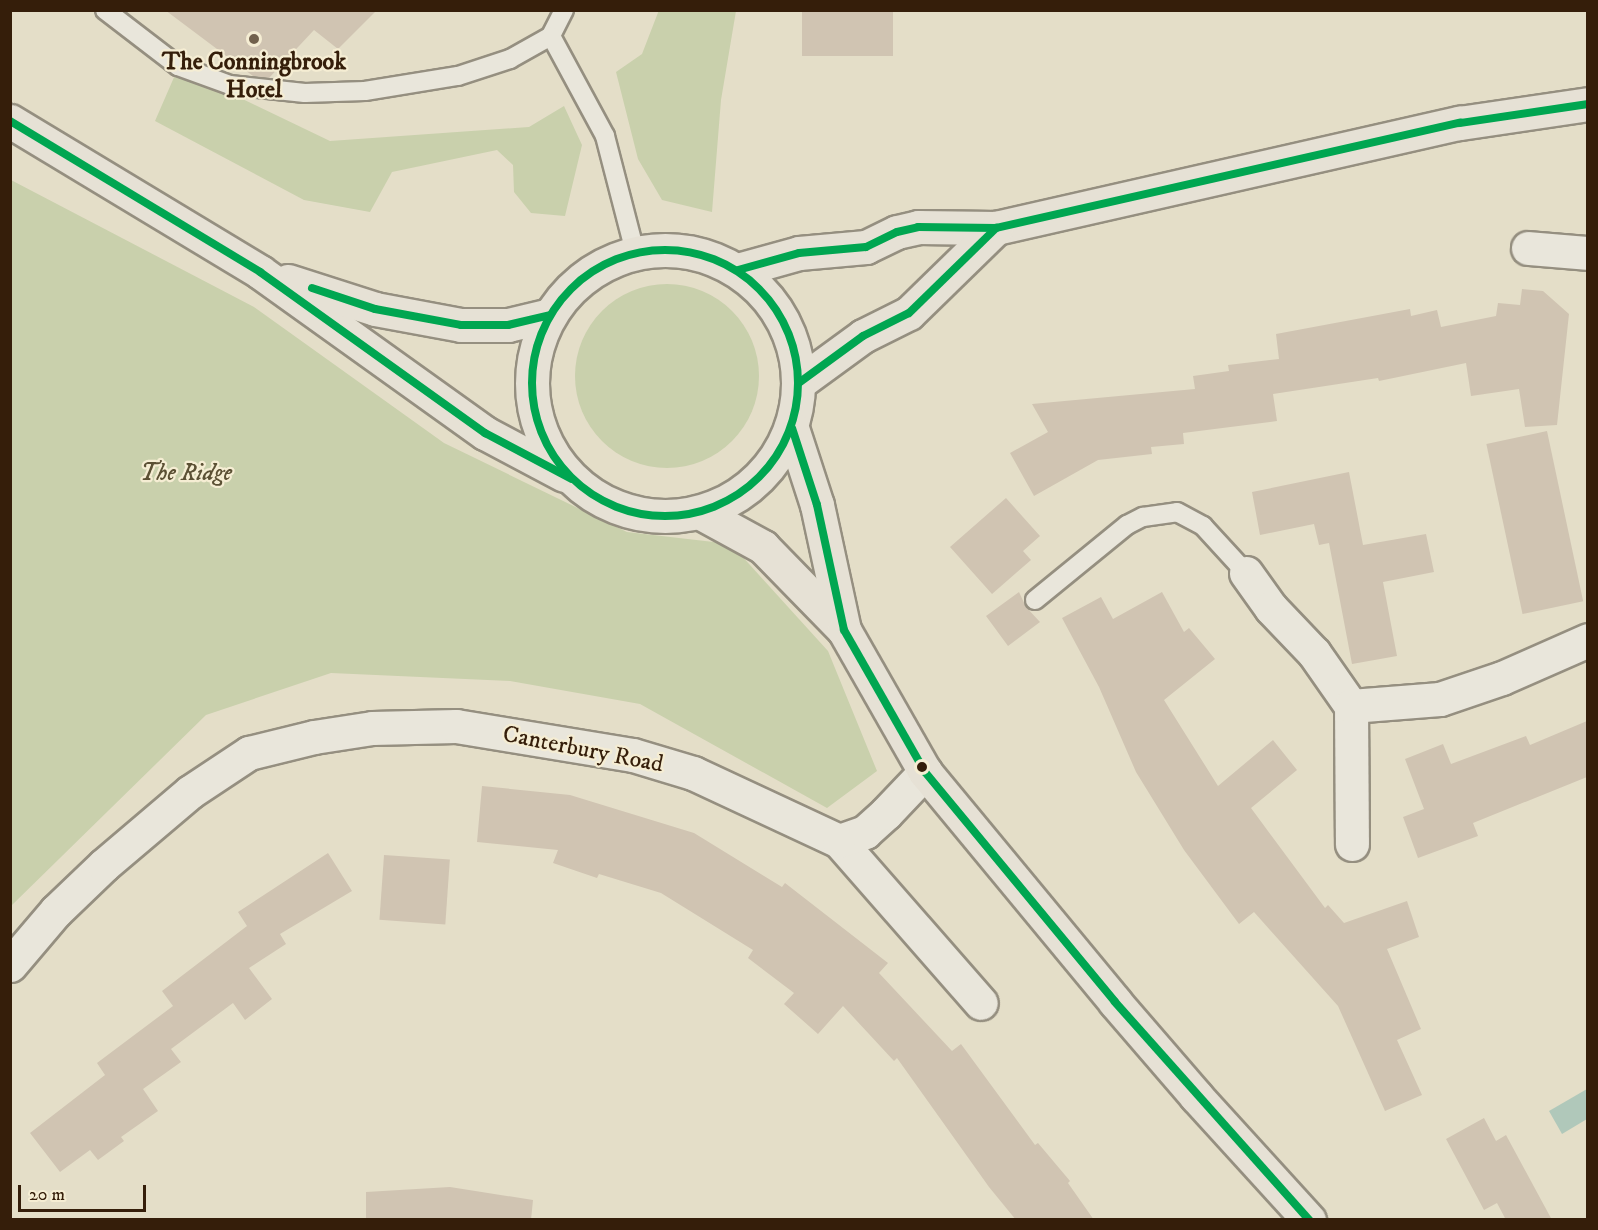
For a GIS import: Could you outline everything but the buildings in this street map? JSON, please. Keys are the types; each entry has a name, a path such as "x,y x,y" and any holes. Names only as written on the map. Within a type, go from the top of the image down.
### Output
{"main road":[{"path":"738,270 799,253 866,247 897,232 918,227 996,228 1460,123 1587,104"},
{"path":"10,121 260,272 485,433 572,479 610,505 655,517 701,513 740,494 771,465 792,428 800,382 792,338 771,300 738,270 716,258 690,251 662,249 635,252 601,265 572,286 550,315 534,357 532,401 546,444 572,479"},
{"path":"800,382 863,336 909,313 996,228"},
{"path":"260,272 375,309 461,325 508,325 550,315"},
{"path":"792,428 817,505 844,630"},
{"path":"701,513 762,547 844,630 925,772 1115,1002 1309,1220"}],"street":[{"path":"1528,248 1587,257"},
{"path":"1246,573 1271,608 1314,653 1351,706 1352,844"},
{"path":"1351,706 1440,699 1502,678 1587,640"},
{"name":"Canterbury Road","path":"10,965 56,911 104,866 190,792 249,753 314,736 372,728 456,726 633,755 683,770 738,793 839,841 981,1003"},
{"path":"839,841 865,832 925,772"}],"lane":[{"path":"105,10 178,66 230,85 305,93 365,91 458,76 510,59 551,36 564,10"},
{"path":"551,36 605,136 635,252"},
{"path":"1035,600 1127,525 1143,517 1177,512 1203,526 1246,573"}],"green space":[{"path":"659,10 736,11 721,100 712,212 662,200 638,159 616,72 642,54"},
{"path":"175,75 228,92 330,141 529,127 564,106 582,145 565,216 531,213 514,192 513,165 497,150 392,172 370,212 304,200 155,121"},
{"name":"The Ridge","path":"11,180 254,307 444,443 627,532 731,544 828,651 877,771 827,808 640,704 510,681 331,673 206,715 11,906"},
{"path":"667,284 702,291 718,299 732,311 744,325 752,341 759,376 752,411 744,427 732,441 718,453 702,461 667,468 632,461 616,453 602,441 590,427 582,411 575,376 582,341 590,325 602,311 616,299 632,291"}],"shaded area":[{"path":"1587,1089 1587,1119 1562,1134 1549,1111"}],"transit line":[{"path":"738,270 799,253 866,247 897,232 918,227 996,228 1460,123 1588,104"},
{"path":"10,121 260,272 485,433 572,479"},
{"path":"800,382 863,336 909,313 996,228"},
{"path":"665,250 691,252 716,260 739,272 759,289 776,309 788,332 796,357 798,383 796,409 788,434 776,457 759,477 739,494 716,506 691,514 665,516 639,514 614,506 591,494 571,477 554,457 542,434 534,409 532,383 534,357 542,332 554,309 571,289 591,272 614,260 639,252 665,250"},
{"path":"312,288 375,309 461,325 508,325 550,315"},
{"path":"792,428 817,505 844,630 925,772 1115,1002 1309,1220"}],"place":[{"name":"The Conningbrook Hotel","path":"254,39"}]}
